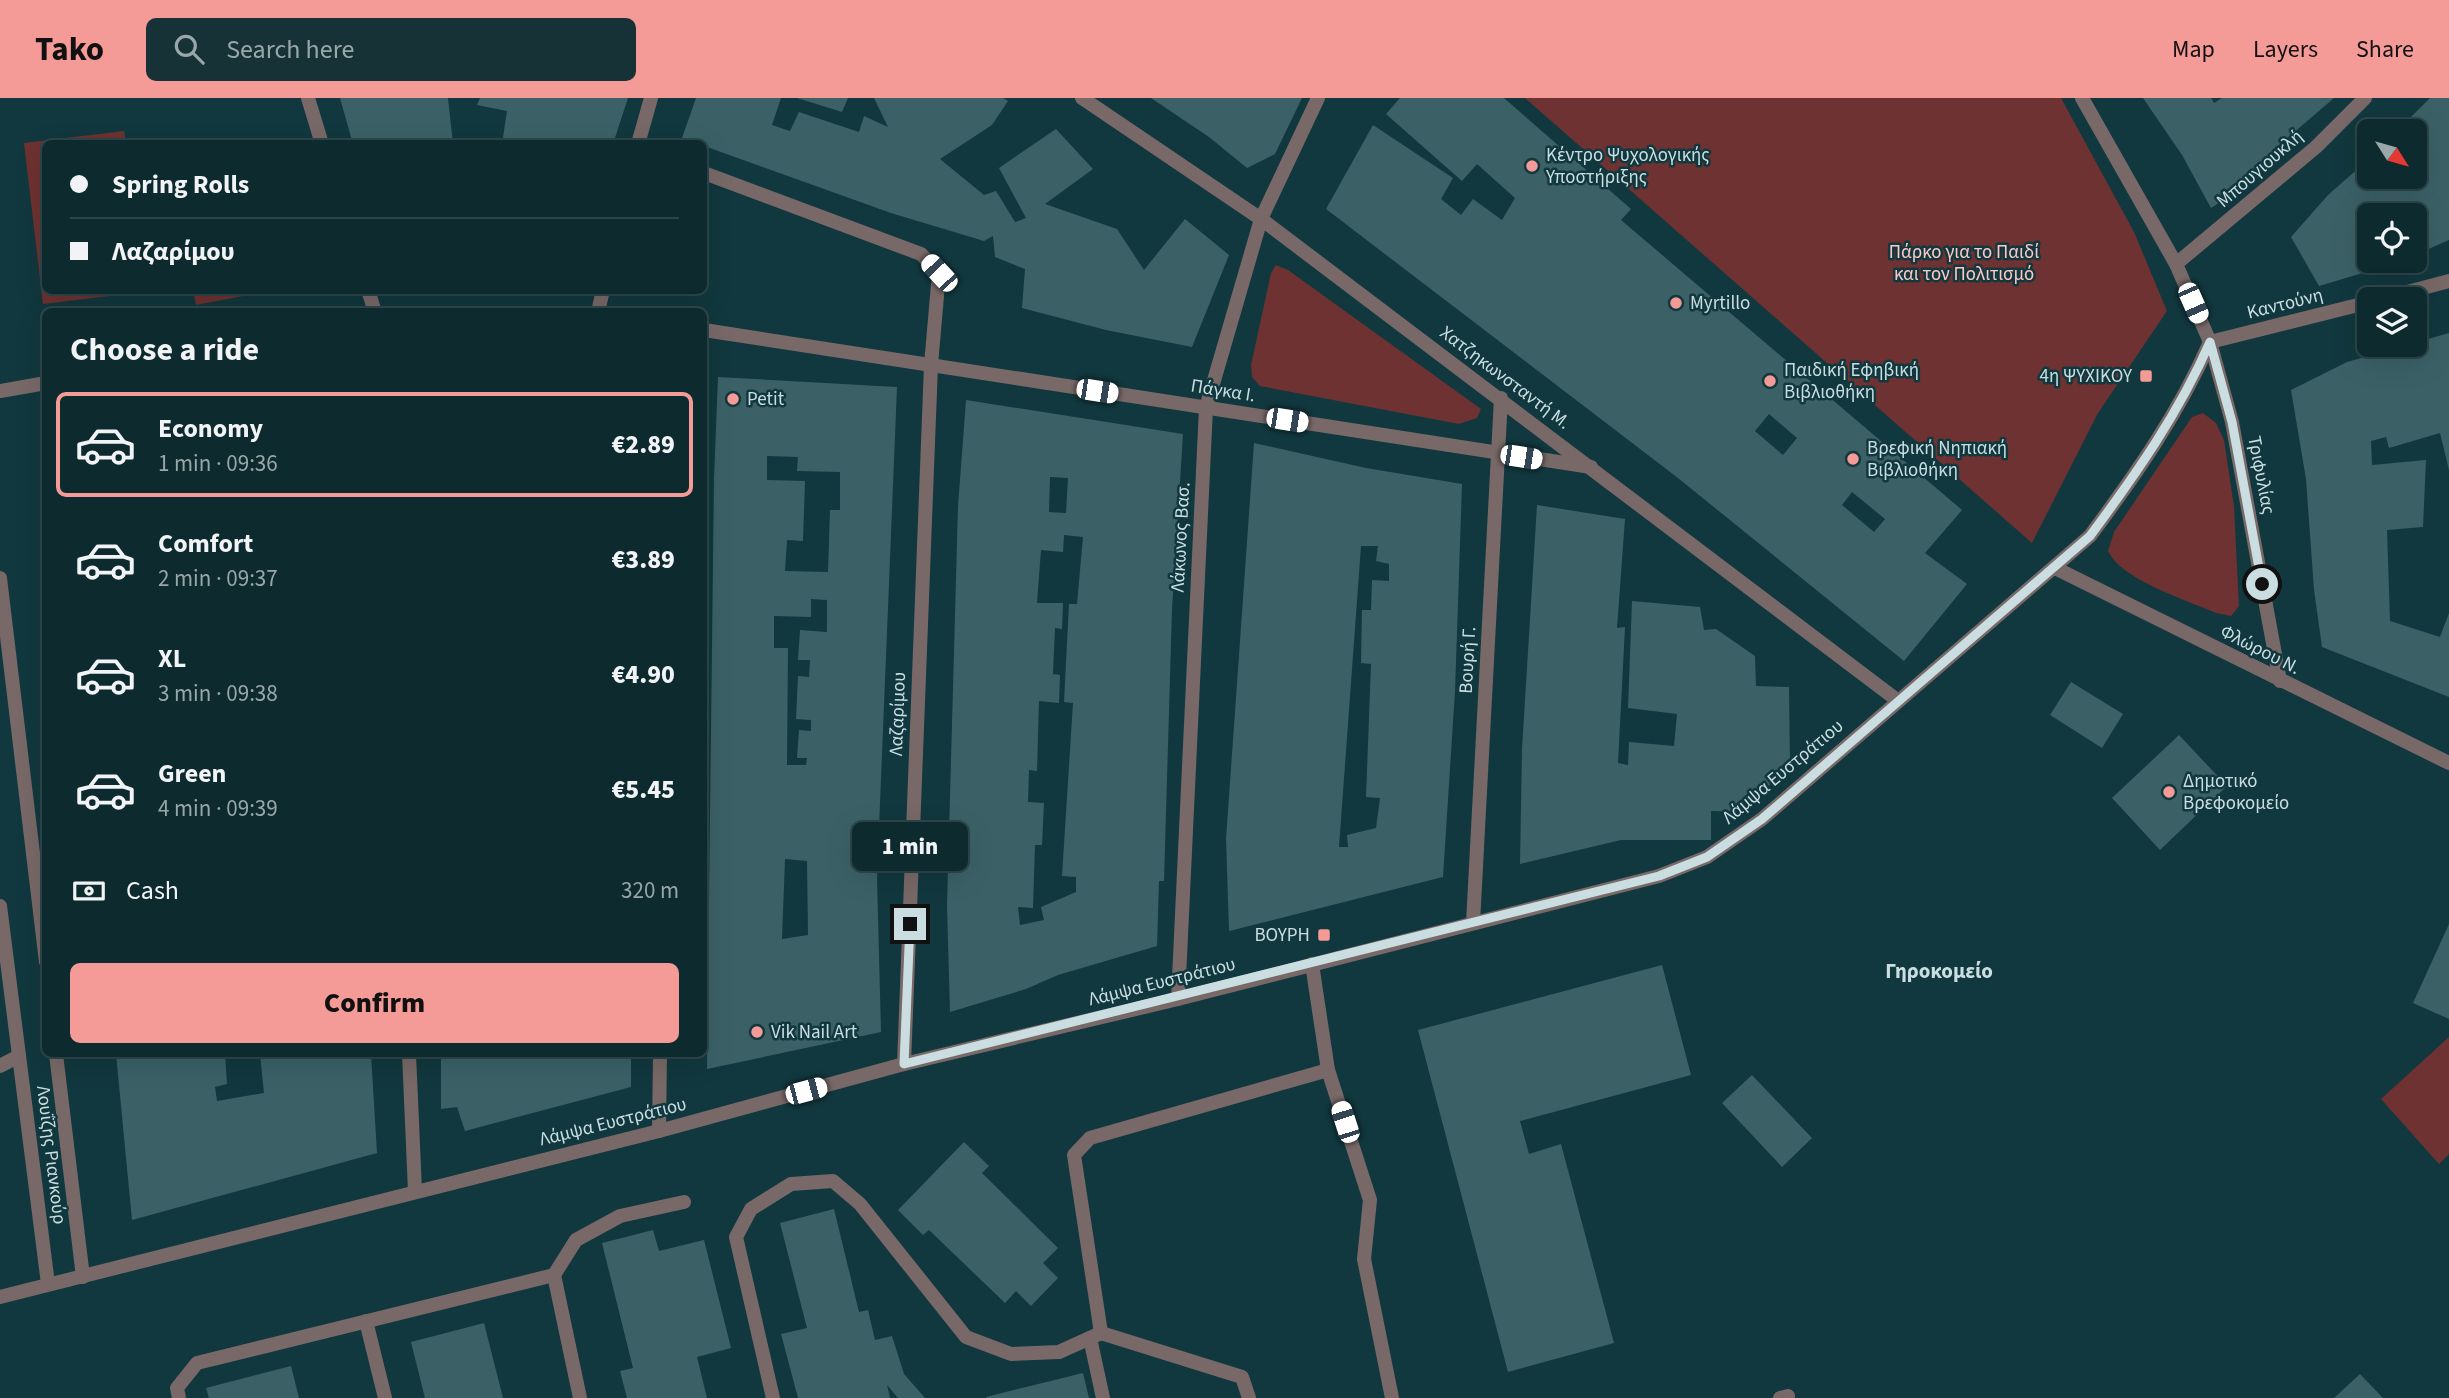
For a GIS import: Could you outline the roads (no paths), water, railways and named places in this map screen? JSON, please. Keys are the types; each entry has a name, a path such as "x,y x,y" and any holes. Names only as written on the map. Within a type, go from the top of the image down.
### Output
{"street":[{"path":"308,98 321,140"},
{"path":"639,140 651,98"},
{"name":"Χατζηκωνσταντή Μ.","path":"1082,98 1261,219 1897,700"},
{"name":"Λάκωνος Βασ.","path":"1178,999 1206,408 1261,219 1318,98"},
{"name":"Τριφυλίας","path":"2082,98 2176,264 2210,342 2232,422 2280,681"},
{"name":"Μπουγιουκλή","path":"2176,264 2316,147 2365,98"},
{"path":"707,174 921,254 939,273 931,365"},
{"path":"2426,287 2449,281"},
{"name":"Καντούνη","path":"2210,342 2357,305"},
{"name":"Πάγκα Ι.","path":"707,330 1592,468"},
{"name":"Λάμψα Ευστράτιου","path":"0,1297 659,1131 904,1064 1178,999 1659,876 1707,857 1762,819 2090,536 2130,482 2189,391 2210,342"},
{"name":"Λαζαρίμου","path":"904,1064 931,365"},
{"path":"0,391 42,384"},
{"name":"Βουρή Γ.","path":"1473,923 1501,398"},
{"name":"Φλώρου Ν.","path":"2054,568 2280,681 2448,760"},
{"path":"0,578 42,929"},
{"name":"Λουΐζης Ριανκούρ","path":"0,906 48,1284"},
{"path":"1312,964 1328,1070 1370,1200 1364,1259 1392,1398"},
{"path":"0,1066 19,1056"},
{"name":"Λουΐζης Ριανκούρ","path":"56,1057 83,1277"},
{"path":"409,1057 415,1191"},
{"path":"659,1131 660,1057"},
{"path":"1103,1398 1074,1155 1090,1138 1328,1070"},
{"path":"773,1398 736,1237 751,1209 791,1185 833,1181 860,1204 966,1337 1011,1354 1059,1352 1095,1336 1242,1377 1249,1398"},
{"path":"580,1398 554,1275 576,1240 620,1216 684,1202"},
{"path":"179,1398 177,1388 197,1363 554,1275"},
{"path":"366,1321 385,1398"}],"place":[{"name":"Κέντρο Ψυχολογικής Υποστήριξης","path":"1532,166"},
{"name":"Myrtillo","path":"1676,303"},
{"name":"4η ΨΥΧΙΚΟΥ","path":"2146,376"},
{"name":"Παιδική Εφηβική Βιβλιοθήκη","path":"1770,381"},
{"name":"Petit","path":"733,399"},
{"name":"Βρεφική Νηπιακή Βιβλιοθήκη","path":"1853,459"},
{"name":"Δημοτικό Βρεφοκομείο","path":"2169,792"},
{"name":"ΒΟΥΡΗ","path":"1324,935"},
{"name":"Vik Nail Art","path":"757,1032"}],"district":[{"name":"Γηροκομείο","path":"1939,971"}],"park label":[{"name":"Πάρκο για το Παιδί και τον Πολιτισμό","path":"1964,263"}]}
